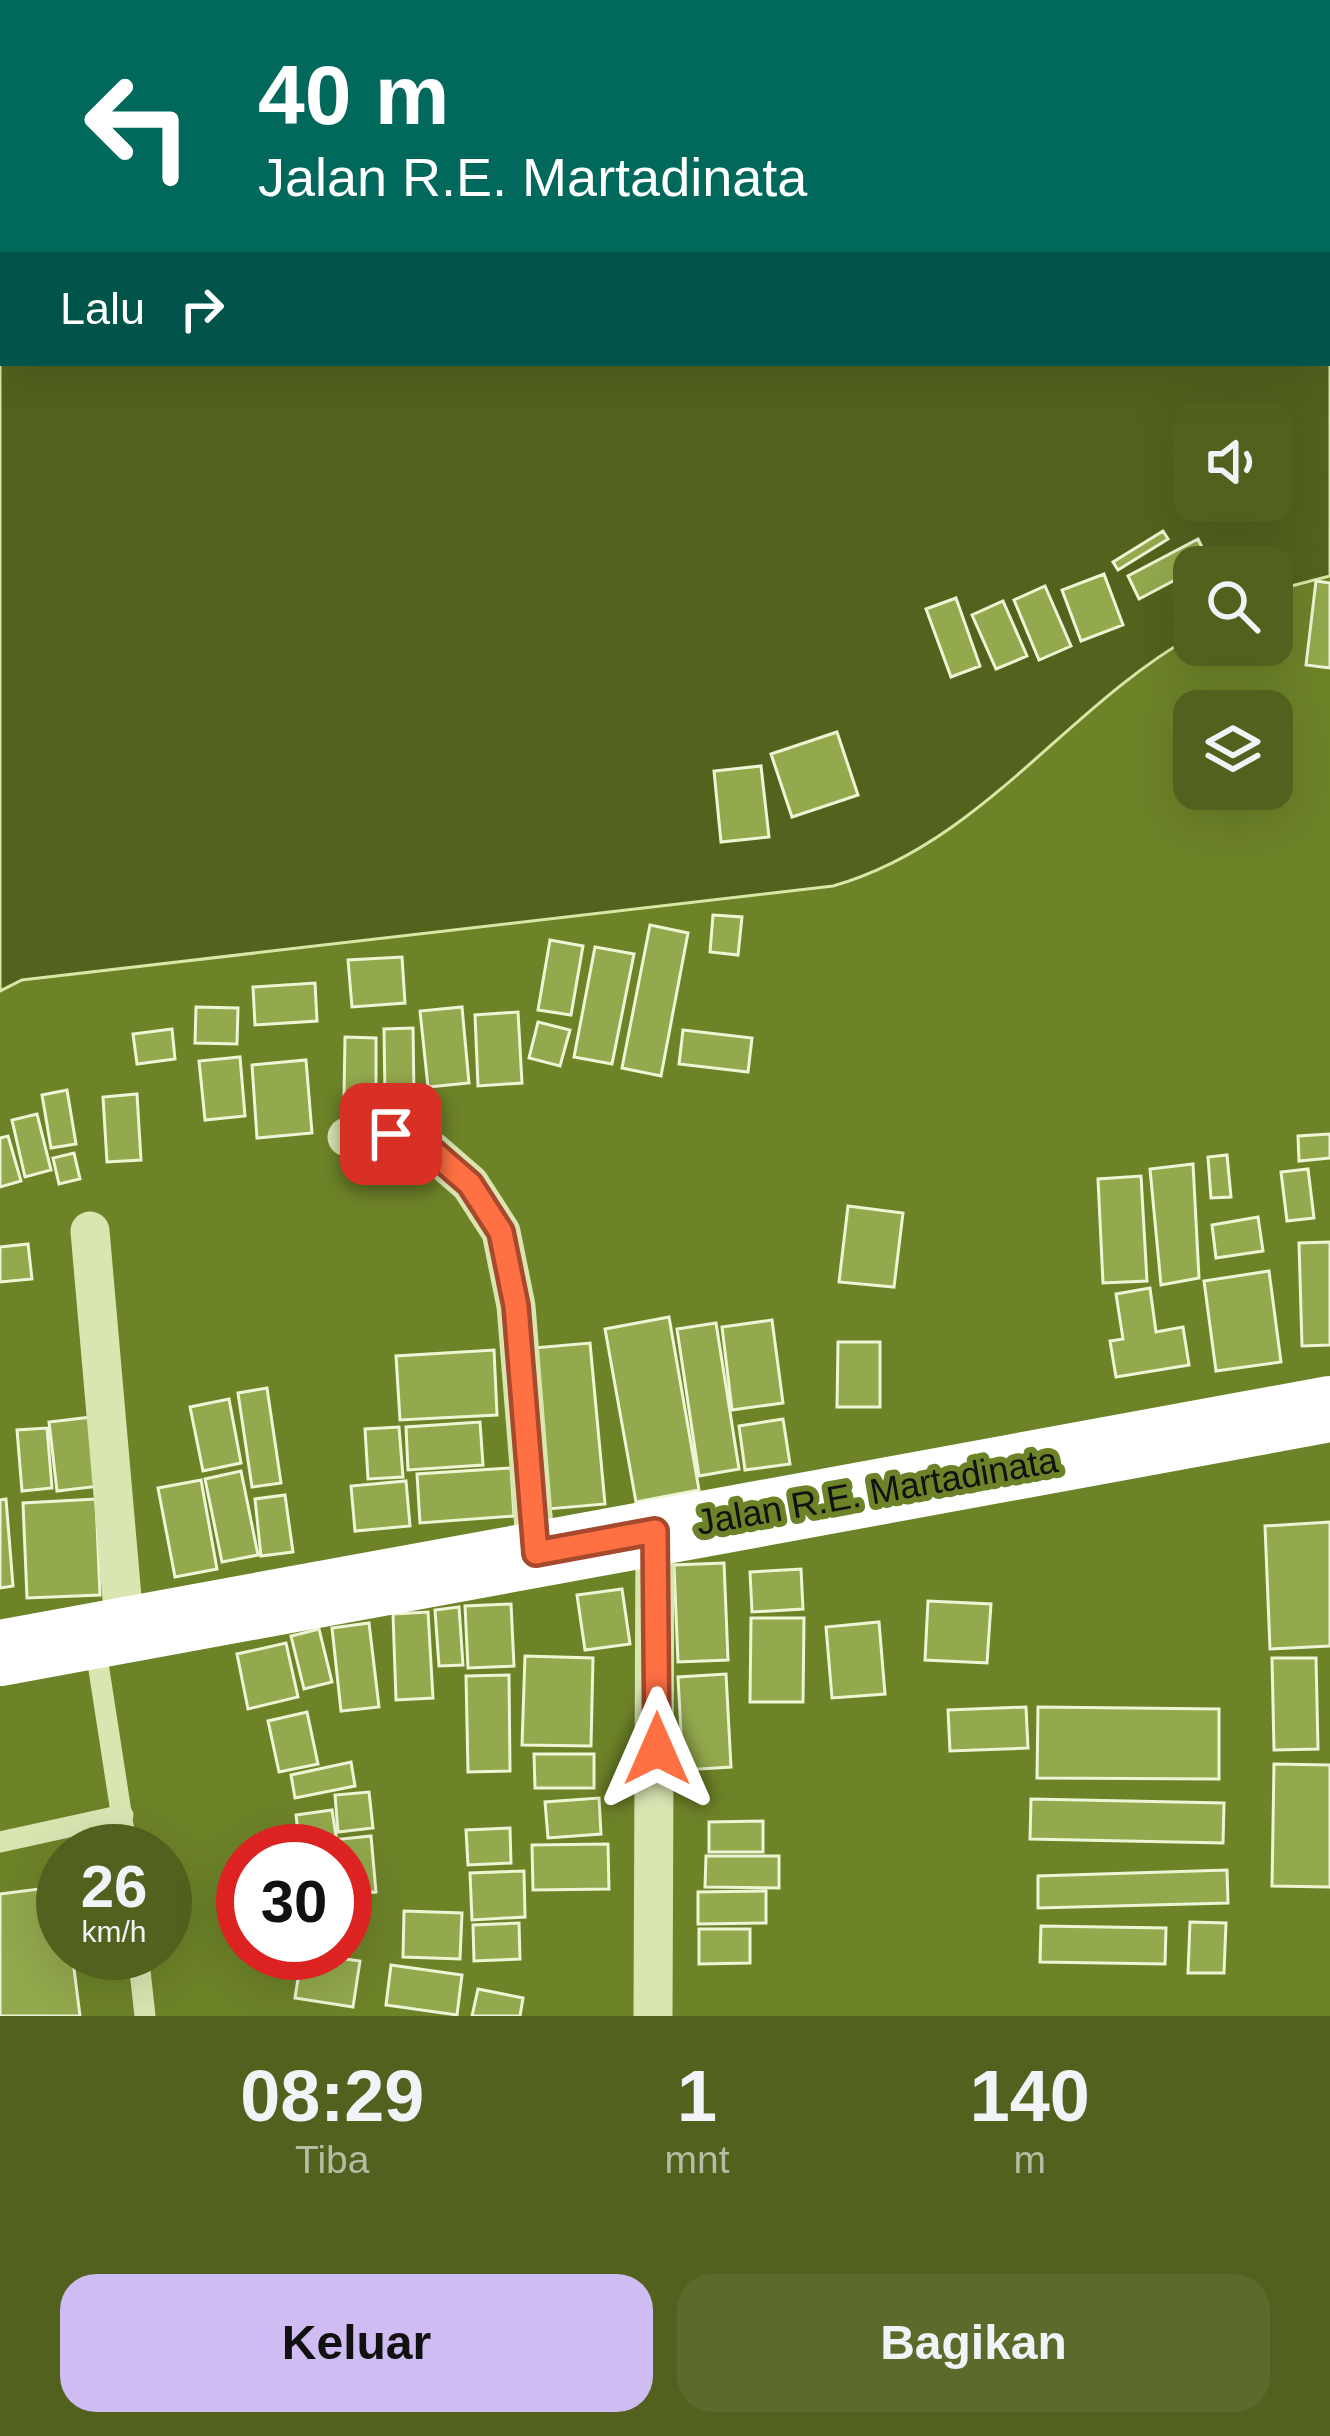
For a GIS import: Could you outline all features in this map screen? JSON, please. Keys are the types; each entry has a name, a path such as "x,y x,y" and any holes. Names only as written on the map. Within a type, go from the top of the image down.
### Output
{"highway":[{"name":"Jalan R.E. Martadinata","path":"0,1653 1330,1409"}],"street":[{"path":"347,1137 391,1134 432,1151 470,1184 501,1232 516,1306 536,1553"},
{"path":"91,1232 109,1635"},
{"path":"653,2016 655,1531"}],"lane":[{"path":"109,1635 124,1824"},
{"path":"0,1842 123,1815"},
{"path":"141,1980 145,2016"}],"shaded area":[{"path":"0,366 1330,366 1330,576 1293,586 1293,546 1173,546 1173,649 1104,699 934,839 886,866 833,886 22,980 0,991"}],"building":[{"path":"1163,531 1168,539 1118,570 1113,562"},
{"path":"1173,552 1173,581 1139,599 1128,576"},
{"path":"1104,574 1123,625 1081,641 1062,590"},
{"path":"1316,581 1330,583 1330,668 1306,665"},
{"path":"1045,586 1071,646 1039,660 1014,600"},
{"path":"956,598 980,666 951,677 926,609"},
{"path":"1003,601 1027,656 996,669 972,615"},
{"path":"837,732 858,795 792,817 771,754"},
{"path":"761,766 769,837 721,842 714,771"},
{"path":"713,915 742,917 738,955 710,952"},
{"path":"650,925 688,933 661,1076 622,1068"},
{"path":"550,940 583,946 571,1015 538,1010"},
{"path":"595,947 634,954 612,1064 574,1057"},
{"path":"402,957 405,1003 352,1007 348,960"},
{"path":"315,983 317,1021 255,1025 253,987"},
{"path":"196,1007 238,1008 237,1044 195,1043"},
{"path":"462,1007 469,1083 428,1087 420,1011"},
{"path":"518,1012 522,1083 478,1086 475,1015"},
{"path":"538,1022 570,1030 560,1066 529,1058"},
{"path":"413,1028 414,1095 385,1096 384,1029"},
{"path":"172,1029 175,1059 137,1064 133,1034"},
{"path":"683,1030 752,1038 748,1072 679,1064"},
{"path":"345,1037 376,1038 376,1097 344,1096"},
{"path":"240,1057 245,1116 205,1120 199,1061"},
{"path":"306,1060 312,1133 257,1138 252,1065"},
{"path":"67,1090 76,1144 51,1148 42,1095"},
{"path":"137,1094 141,1160 107,1162 103,1097"},
{"path":"37,1114 51,1170 25,1177 12,1120"},
{"path":"1330,1134 1330,1158 1299,1161 1298,1136"},
{"path":"8,1136 21,1181 0,1187 0,1138"},
{"path":"74,1153 80,1179 59,1184 53,1158"},
{"path":"1227,1155 1231,1197 1211,1198 1208,1157"},
{"path":"1193,1164 1199,1278 1161,1285 1150,1169"},
{"path":"1308,1169 1314,1218 1287,1221 1281,1172"},
{"path":"1141,1176 1147,1281 1103,1283 1098,1179"},
{"path":"848,1206 903,1213 894,1287 839,1282"},
{"path":"1258,1217 1263,1251 1216,1258 1212,1225"},
{"path":"1330,1242 1330,1345 1302,1346 1299,1243"},
{"path":"28,1244 32,1279 0,1282 0,1247"},
{"path":"1269,1271 1281,1362 1216,1371 1204,1281"},
{"path":"1150,1288 1156,1332 1183,1327 1189,1365 1116,1377 1110,1341 1123,1339 1116,1294"},
{"path":"669,1317 699,1490 636,1502 605,1329"},
{"path":"772,1320 783,1403 732,1410 722,1327"},
{"path":"716,1323 739,1469 699,1476 677,1329"},
{"path":"838,1342 880,1342 880,1407 837,1407"},
{"path":"590,1343 605,1504 548,1509 533,1348"},
{"path":"494,1350 497,1415 400,1420 396,1356"},
{"path":"267,1388 281,1483 252,1487 238,1393"},
{"path":"229,1399 241,1463 203,1471 190,1407"},
{"path":"92,1417 100,1486 57,1491 49,1422"},
{"path":"783,1419 790,1464 745,1470 739,1426"},
{"path":"480,1422 483,1465 408,1470 406,1427"},
{"path":"399,1427 403,1477 368,1479 365,1429"},
{"path":"47,1428 52,1488 22,1491 17,1430"},
{"path":"511,1468 514,1516 420,1523 417,1474"},
{"path":"241,1471 258,1555 222,1562 205,1479"},
{"path":"201,1480 217,1569 175,1577 158,1488"},
{"path":"406,1481 410,1526 355,1531 351,1486"},
{"path":"285,1495 293,1552 261,1556 255,1499"},
{"path":"6,1499 13,1586 0,1588 0,1500"},
{"path":"96,1499 100,1595 27,1598 23,1503"},
{"path":"1330,1522 1330,1646 1270,1649 1265,1526"},
{"path":"724,1563 728,1660 678,1662 674,1565"},
{"path":"801,1569 803,1609 752,1612 750,1572"},
{"path":"622,1589 630,1644 585,1650 577,1595"},
{"path":"928,1601 991,1604 987,1663 925,1660"},
{"path":"511,1604 514,1666 468,1668 465,1606"},
{"path":"459,1607 463,1665 439,1666 435,1610"},
{"path":"428,1612 433,1698 396,1700 393,1614"},
{"path":"751,1618 804,1618 803,1702 750,1702"},
{"path":"879,1622 885,1694 832,1698 826,1627"},
{"path":"369,1623 379,1707 341,1711 332,1628"},
{"path":"319,1629 332,1682 304,1689 291,1636"},
{"path":"286,1643 298,1697 248,1709 237,1654"},
{"path":"525,1656 593,1658 591,1746 522,1745"},
{"path":"1272,1658 1316,1658 1318,1749 1274,1750"},
{"path":"726,1674 731,1767 683,1770 678,1677"},
{"path":"509,1675 510,1771 468,1772 466,1676"},
{"path":"1026,1707 1028,1748 950,1751 948,1710"},
{"path":"1038,1707 1219,1709 1219,1779 1037,1778"},
{"path":"307,1712 318,1764 279,1772 268,1721"},
{"path":"534,1754 594,1754 594,1788 535,1788"},
{"path":"351,1762 355,1786 295,1798 291,1775"},
{"path":"1274,1764 1330,1765 1330,1887 1272,1886"},
{"path":"369,1792 373,1828 372,1824 337,1824 335,1795"},
{"path":"599,1798 601,1834 548,1838 545,1802"},
{"path":"1031,1799 1224,1803 1223,1843 1030,1839"},
{"path":"332,1810 334,1824 297,1824 296,1815"},
{"path":"763,1821 763,1852 709,1852 709,1822"},
{"path":"510,1828 511,1863 468,1865 466,1830"},
{"path":"608,1844 609,1889 533,1890 532,1845"},
{"path":"372,1847 376,1892 372,1892"},
{"path":"706,1856 779,1856 779,1888 705,1887"},
{"path":"1227,1870 1228,1903 1038,1908 1038,1876"},
{"path":"524,1871 525,1917 472,1920 470,1873"},
{"path":"36,1889 36,1980 75,1980 80,2016 0,2016 0,1894"},
{"path":"766,1891 766,1923 698,1924 698,1892"},
{"path":"404,1911 462,1913 460,1959 403,1957"},
{"path":"1190,1922 1226,1923 1224,1973 1188,1973"},
{"path":"519,1923 520,1959 474,1961 473,1925"},
{"path":"1041,1926 1166,1928 1165,1964 1040,1962"},
{"path":"699,1929 750,1929 750,1963 699,1964"},
{"path":"391,1965 462,1975 457,2015 386,2005"},
{"path":"298,1980 357,1980 353,2007 295,1998"},
{"path":"478,1989 523,1998 520,2016 472,2016"}],"route":[{"path":"391,1134 432,1151 470,1184 501,1232 516,1306 536,1553 655,1531 657,1749"}]}
